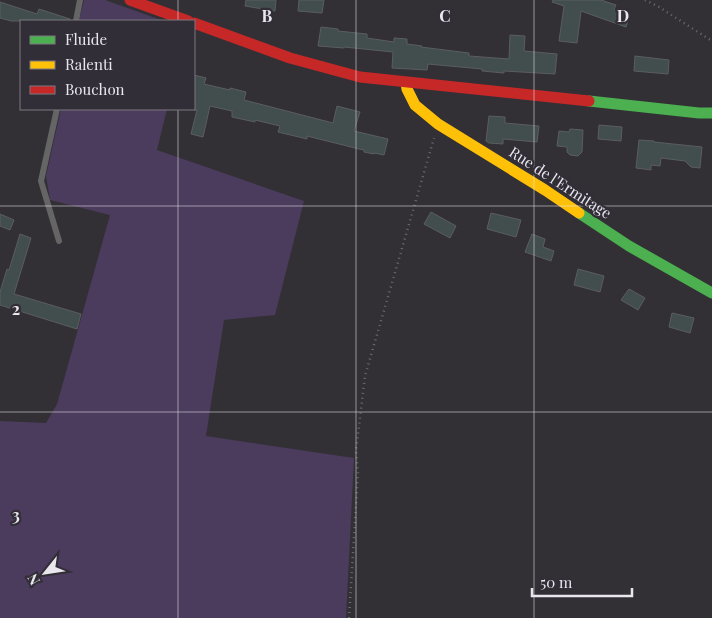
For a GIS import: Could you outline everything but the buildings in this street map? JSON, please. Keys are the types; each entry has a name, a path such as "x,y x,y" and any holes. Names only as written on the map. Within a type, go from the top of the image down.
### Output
{"main road":[{"path":"130,0 185,20"},
{"path":"195,23 290,58 360,77 712,113"},
{"name":"Rue de l'Ermitage","path":"406,83 415,105 438,124 545,190 629,246 712,293"}],"lane":[{"path":"76,20 80,0"},
{"path":"56,110 41,181 59,241"}],"path":[{"path":"645,0 712,41"},
{"path":"349,618 358,473 356,451 365,376 438,124"}],"shaded area":[{"path":"84,0 105,0 161,20 79,20"},
{"path":"61,110 167,110 157,150 304,201 275,315 224,320 206,436 354,458 346,618 0,618 0,421 46,423 57,404 110,215 50,200 46,176"}],"traffic: fast":[{"path":"589,101 712,113"},
{"path":"579,213 629,246 712,293"}],"traffic: slow":[{"path":"406,83 415,105 438,124 579,213"}],"traffic: jam":[{"path":"130,0 185,20"},
{"path":"195,23 290,58 360,77 589,101"}]}
